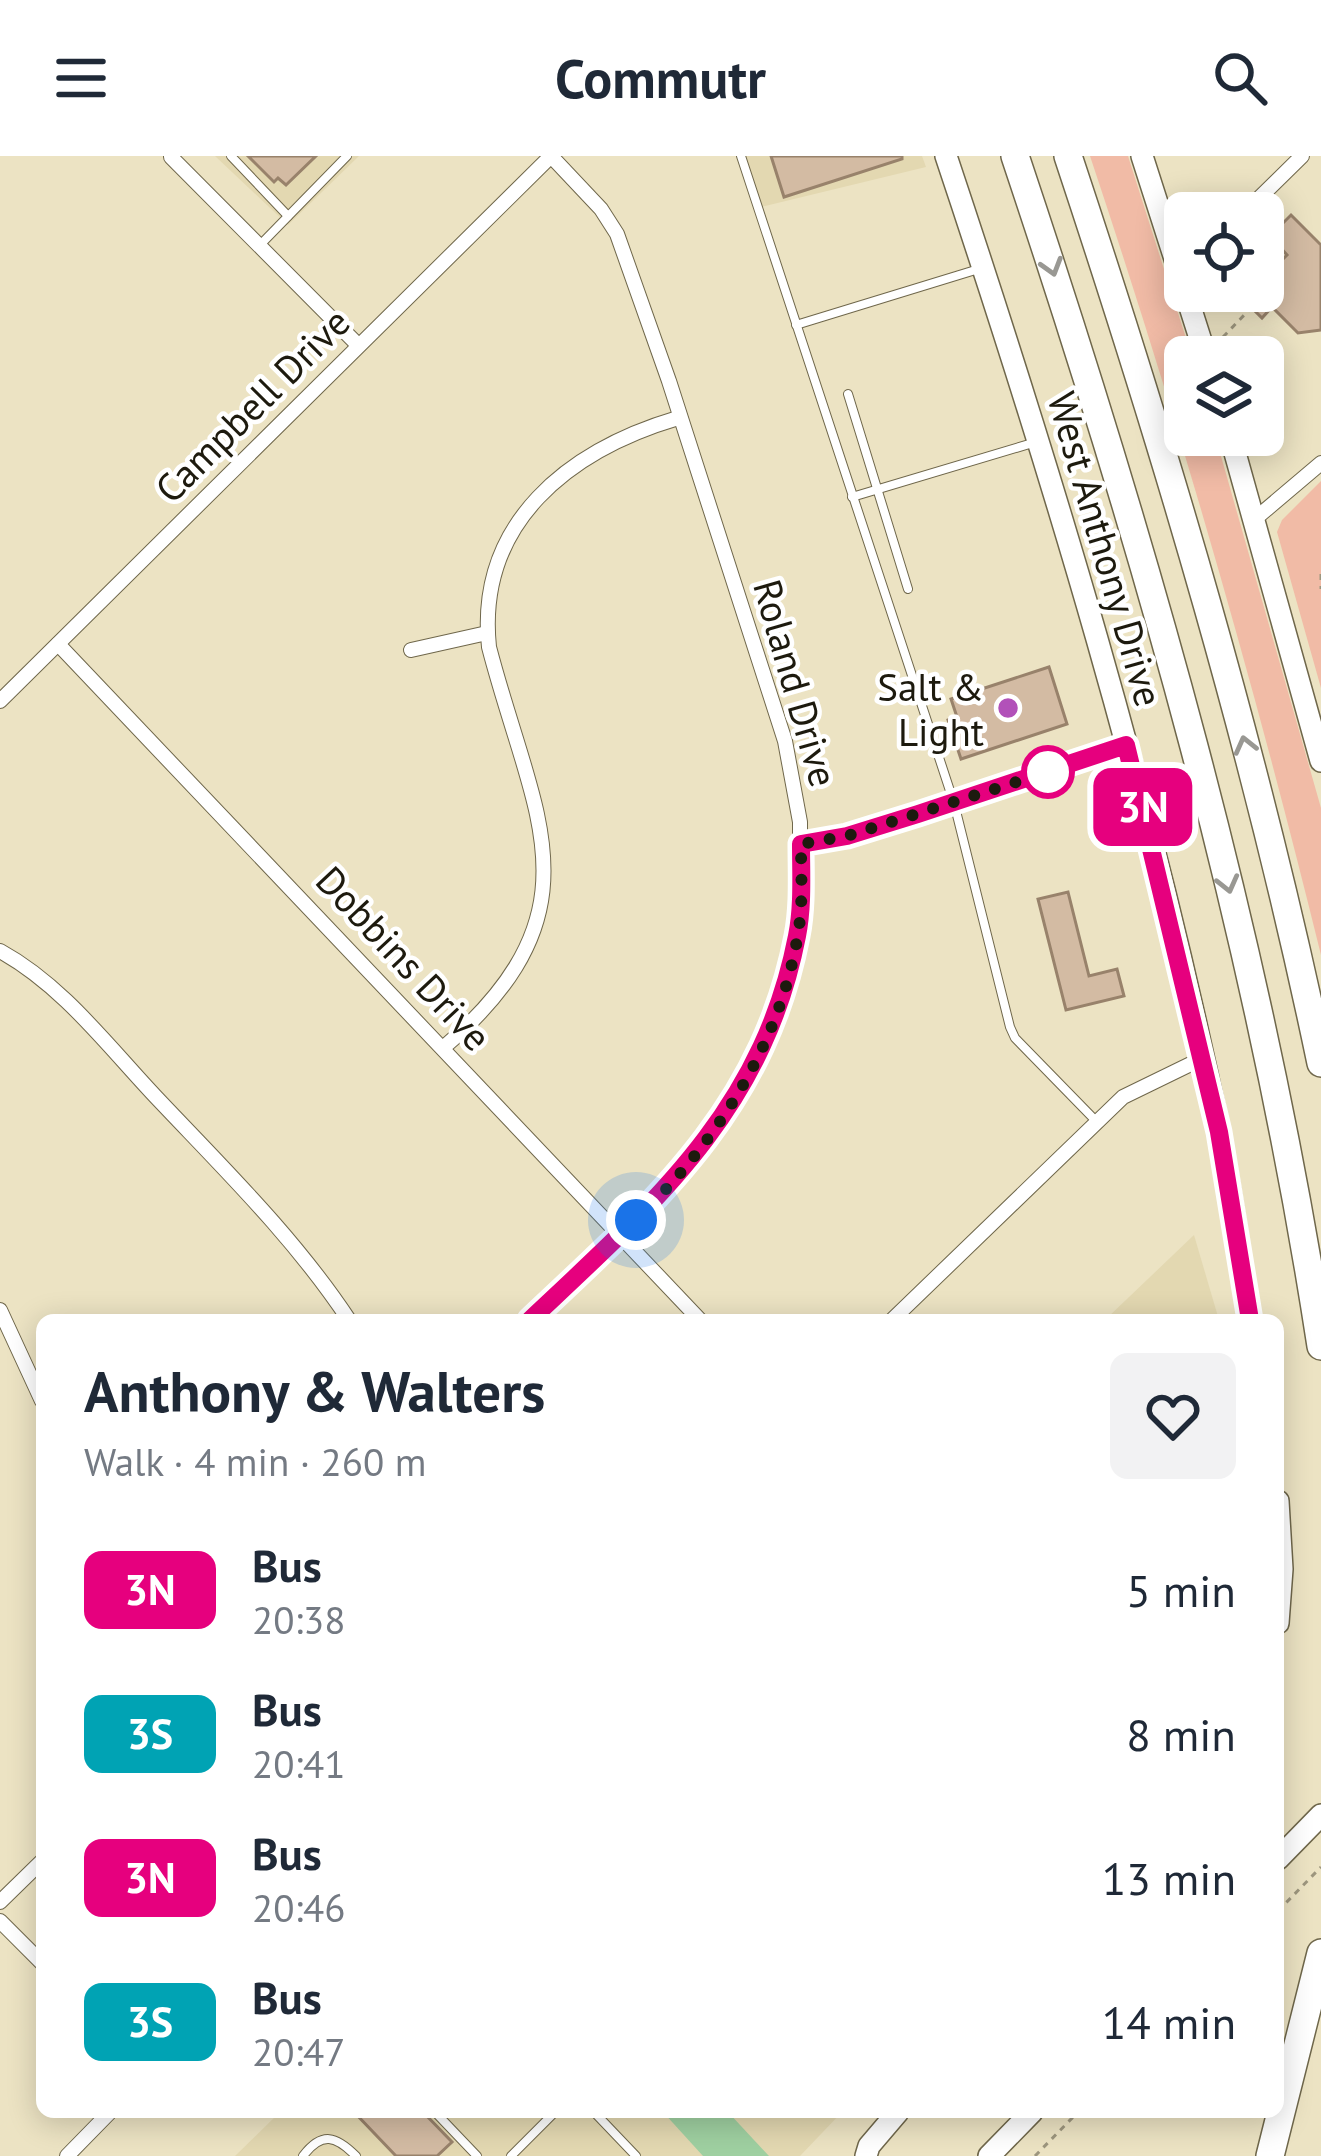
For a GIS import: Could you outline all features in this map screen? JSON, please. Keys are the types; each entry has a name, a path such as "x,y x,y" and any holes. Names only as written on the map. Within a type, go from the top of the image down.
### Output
{"highway":[{"path":"1015,156 1113,465 1217,839 1285,1141 1321,1346"},
{"path":"1068,156 1176,495 1281,885 1321,1063"},
{"path":"1284,2100 1321,1953"},
{"path":"1270,2156 1280,2118"}],"street":[{"path":"171,156 358,345"},
{"name":"Campbell Drive","path":"0,701 551,156"},
{"name":"Roland Drive","path":"536,1314 705,1144 754,1066 785,985 798,934 801,844 785,741 617,234 601,209 551,156"},
{"name":"West Anthony Drive","path":"946,156 1038,441 1126,745 1219,1132 1249,1314"},
{"path":"1142,156 1164,223"},
{"path":"1265,192 1302,156"},
{"path":"443,1048 492,1000 519,962 539,908 544,878 543,830 499,687 488,633 500,562 524,512 582,458 678,418"},
{"path":"1236,456 1321,761"},
{"path":"1255,519 1321,463"},
{"path":"411,650 488,633"},
{"name":"Dobbins Drive","path":"58,644 694,1314"},
{"path":"801,844 847,836 1126,745"},
{"path":"0,951 21,962 73,1009 299,1250 345,1314"},
{"path":"898,1314 1096,1121 1144,1084 1202,1059"},
{"path":"0,1310 36,1388"},
{"path":"1284,1853 1321,1815"},
{"path":"0,1902 36,1867"},
{"path":"0,1921 36,1957"},
{"path":"67,2156 104,2118"},
{"path":"866,2156 893,2118"},
{"path":"989,2156 1026,2118"}],"lane":[{"path":"231,156 288,216"},
{"path":"260,244 347,156"},
{"path":"741,156 954,803 1010,1027 1015,1038 1096,1121"},
{"path":"796,325 983,268"},
{"path":"848,394 908,589"},
{"path":"852,496 1038,441"},
{"path":"441,2118 477,2156"},
{"path":"511,2156 549,2118"},
{"path":"600,2118 636,2156"},
{"path":"303,2156 329,2137 339,2139 356,2156"}],"path":[{"path":"1223,336 1247,312"},
{"path":"1321,574 1321,589"},
{"path":"1284,1905 1321,1867"},
{"path":"1035,2156 1072,2118"}],"shaded area":[{"path":"215,156 359,156 288,225"},
{"path":"742,156 922,156 926,167 761,207"},
{"path":"1090,156 1128,156 1164,269 1164,312 1178,312 1185,336 1164,336 1164,387"},
{"path":"1185,456 1221,456 1321,808 1321,955 1269,754"},
{"path":"1321,481 1321,688 1277,532 1282,520"},
{"path":"1194,1235 1217,1314 1111,1314"},
{"path":"274,2118 836,2118 800,2156 235,2156"},
{"path":"668,2118 734,2118 769,2156 703,2156"}],"building":[{"path":"248,156 316,156 286,185 278,178 274,182"},
{"path":"771,156 902,156 902,159 784,197"},
{"path":"1291,215 1321,245 1321,330 1298,333 1277,312 1284,312 1284,222"},
{"name":"Salt & Light","path":"1049,667 1067,724 961,759 948,720 957,717 951,699"},
{"path":"1068,892 1089,976 1117,969 1124,996 1066,1010 1038,899"},
{"path":"360,2118 429,2118 452,2142 437,2156 396,2156"}],"bus line":[{"name":"3N","path":"536,1314 672,1182 705,1144 754,1066 785,985 798,934 801,844 847,836 1126,745 1219,1132 1249,1314"}],"place":[{"name":"Salt & Light","path":"1008,708"}],"route":[{"path":"636,1220 705,1144 754,1066 769,1032 798,934 801,844 847,836 1048,772"}]}
